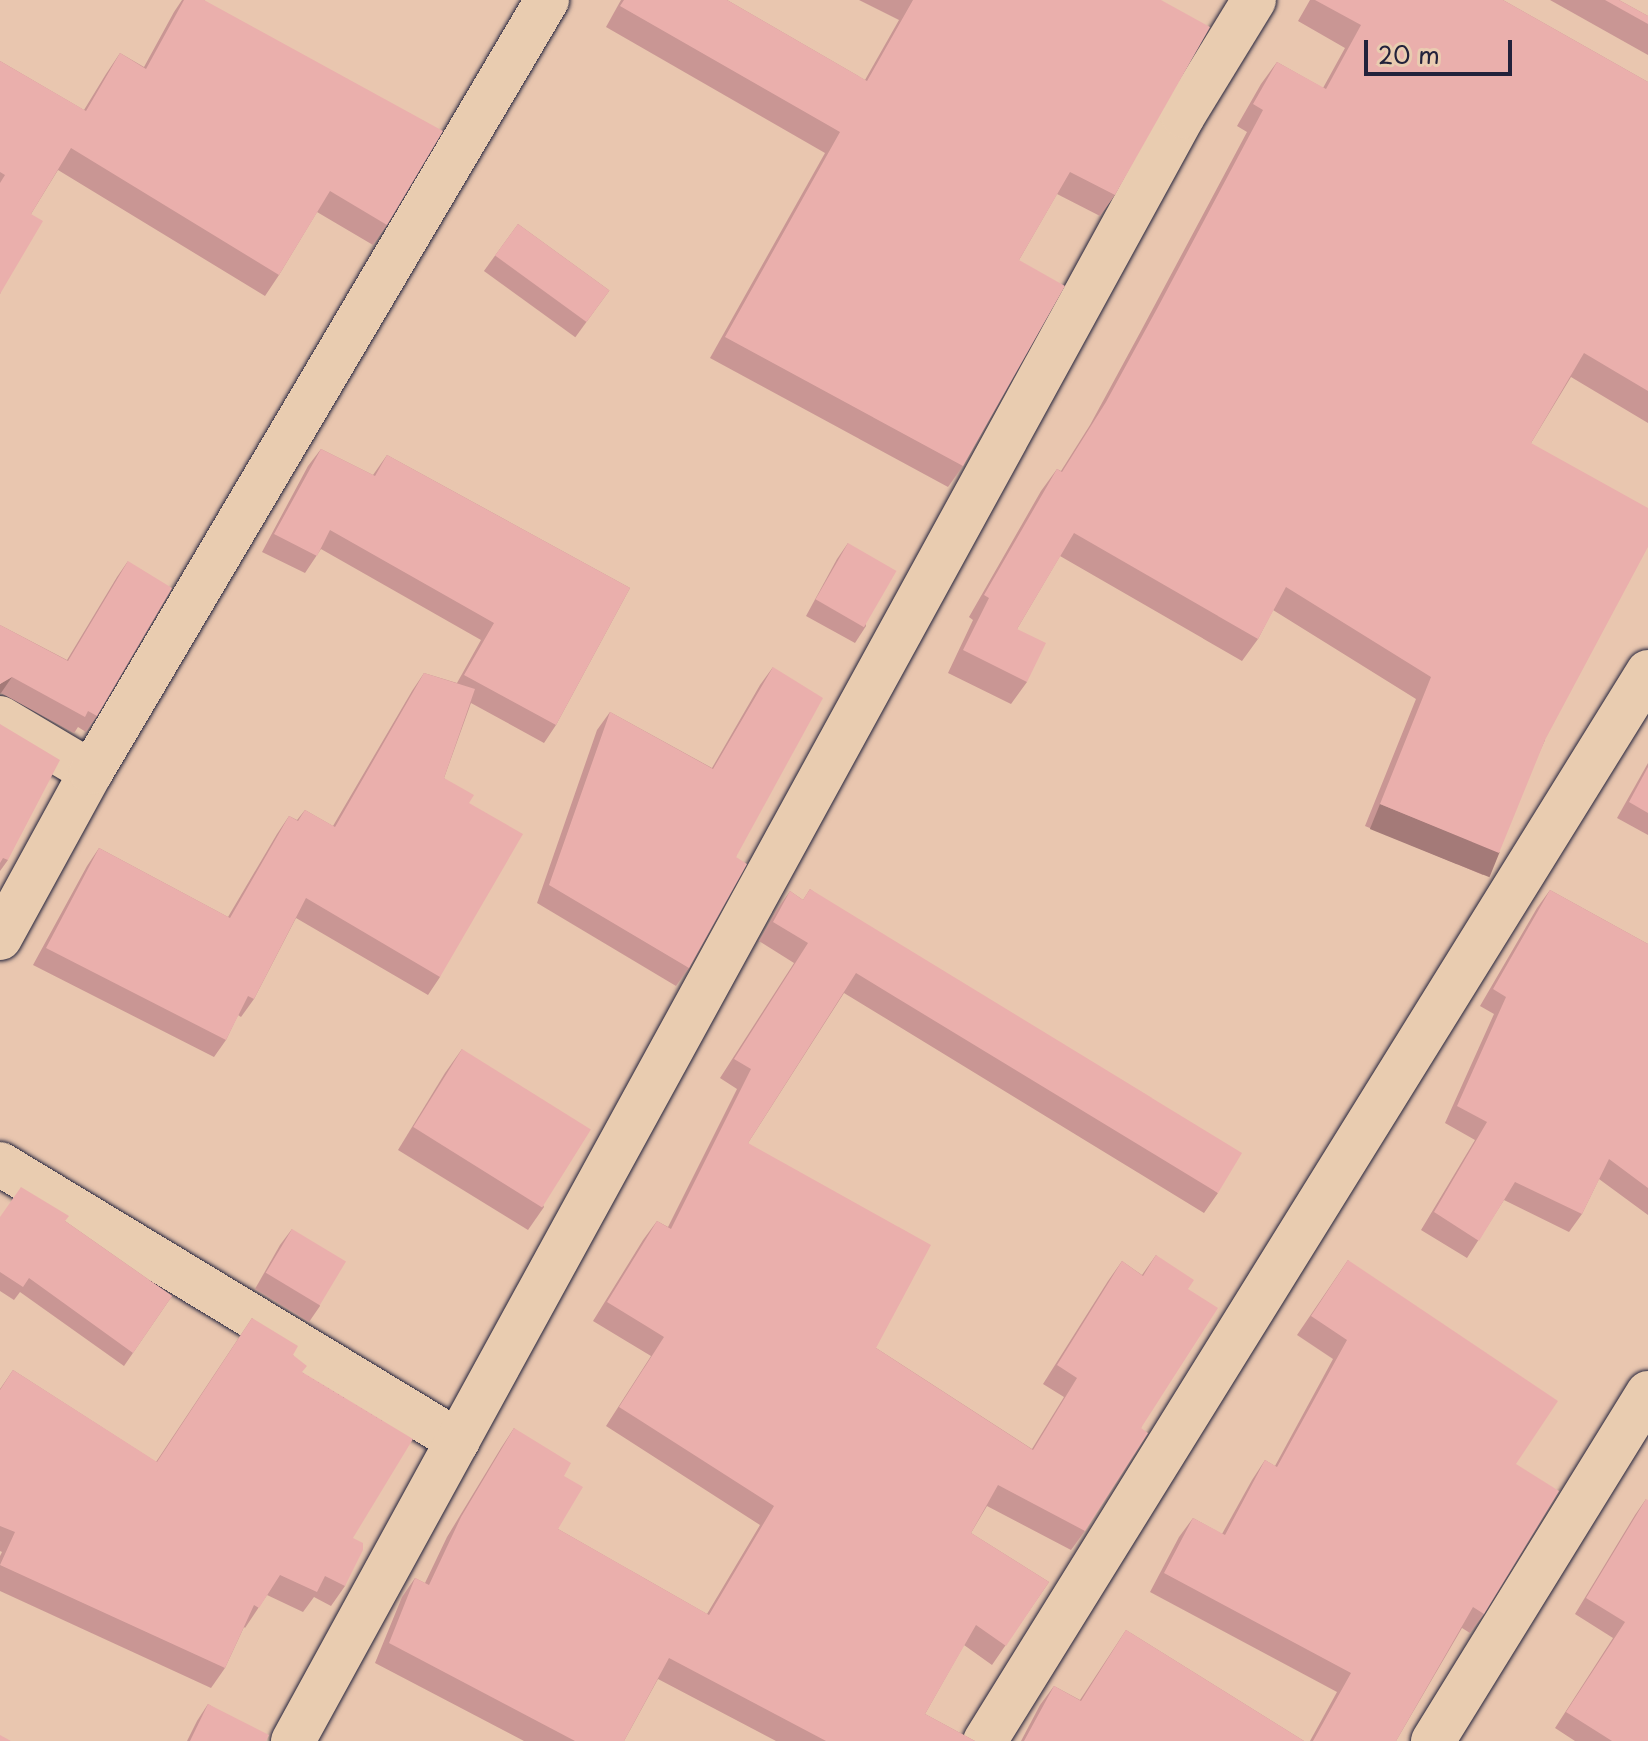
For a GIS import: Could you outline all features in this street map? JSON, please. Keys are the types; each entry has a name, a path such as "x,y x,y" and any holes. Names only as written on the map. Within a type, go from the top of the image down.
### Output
{"street":[{"path":"0,938 91,772 547,0"},
{"path":"293,1741 1183,116 1254,0"},
{"path":"985,1741 1648,672"},
{"path":"0,718 91,772"},
{"path":"0,1164 458,1441"},
{"path":"1433,1741 1648,1393"}],"building":[{"path":"184,0 204,0 443,131 387,225 330,191 279,275 71,148 31,214 43,221 0,294 0,183 5,175 0,172 0,61 86,111 120,53 146,69"},
{"path":"624,0 727,0 867,81 913,0 1161,0 1210,27 1115,195 1070,172 1019,260 1065,286 963,466 725,337 840,132 620,6"},
{"path":"1315,0 1503,0 1648,82 1648,391 1584,353 1531,443 1648,508 1648,547 1545,740 1499,853 1380,804 1431,677 1286,587 1258,639 1074,533 1017,629 1046,643 1027,682 963,650 989,598 984,595 1057,469 1062,472 1106,402 1158,307 1263,110 1253,104 1277,62 1326,89 1361,25"},
{"path":"1605,0 1619,0 1648,16 1648,24"},
{"path":"518,224 609,290 586,322 495,256"},
{"path":"321,449 375,476 387,455 630,588 556,725 464,675 494,623 330,530 317,556 274,534"},
{"path":"848,543 896,571 864,627 816,599"},
{"path":"128,561 172,588 97,716 88,711 85,717 12,677 0,684 0,625 68,661"},
{"path":"773,667 823,698 736,857 747,864 689,968 549,885 610,712 713,769"},
{"path":"424,673 475,689 444,778 474,795 469,803 523,834 440,977 306,898 254,999 248,996 226,1040 46,948 99,848 230,918 289,816 298,821 305,810 335,827"},
{"path":"0,724 60,760 8,860 3,858 0,863"},
{"path":"1648,767 1648,813 1629,802"},
{"path":"810,889 1242,1153 1218,1193 856,973 748,1143 931,1245 876,1348 1033,1450 1077,1378 1057,1365 1122,1261 1143,1276 1156,1255 1194,1280 1188,1289 1218,1308 1141,1428 1148,1433 1085,1531 998,1485 971,1533 1049,1582 1006,1646 976,1625 925,1714 975,1741 826,1741 669,1658 624,1741 575,1741 389,1643 415,1578 429,1585 461,1517 514,1428 571,1463 564,1476 583,1487 558,1529 709,1615 774,1506 619,1407 664,1337 607,1302 657,1221 671,1229 751,1069 734,1059 808,943 773,922 790,891 803,900"},
{"path":"1550,890 1648,944 1648,1188 1609,1159 1582,1214 1515,1182 1479,1241 1434,1212 1487,1122 1457,1106 1506,997 1493,989"},
{"path":"462,1049 591,1130 542,1208 413,1127"},
{"path":"21,1187 69,1216 65,1221 172,1296 133,1353 29,1278 23,1287 0,1272 0,1217"},
{"path":"292,1229 346,1261 320,1305 266,1273"},
{"path":"1348,1260 1558,1401 1516,1464 1559,1491 1484,1614 1473,1607 1396,1741 1313,1741 1351,1673 1164,1573 1193,1518 1225,1535 1265,1460 1277,1467 1347,1340 1311,1316"},
{"path":"252,1318 298,1346 293,1355 307,1366 302,1372 413,1439 353,1538 363,1543 363,1550 345,1586 325,1576 317,1592 280,1575 259,1608 254,1605 225,1668 0,1565 15,1532 0,1526 0,1390 13,1370 157,1462"},
{"path":"1646,1499 1648,1741 1612,1741 1566,1712 1625,1622 1586,1598"},
{"path":"1126,1630 1304,1741 1024,1741 1054,1686 1081,1701"},
{"path":"208,1704 269,1735 266,1741 190,1741"}]}
